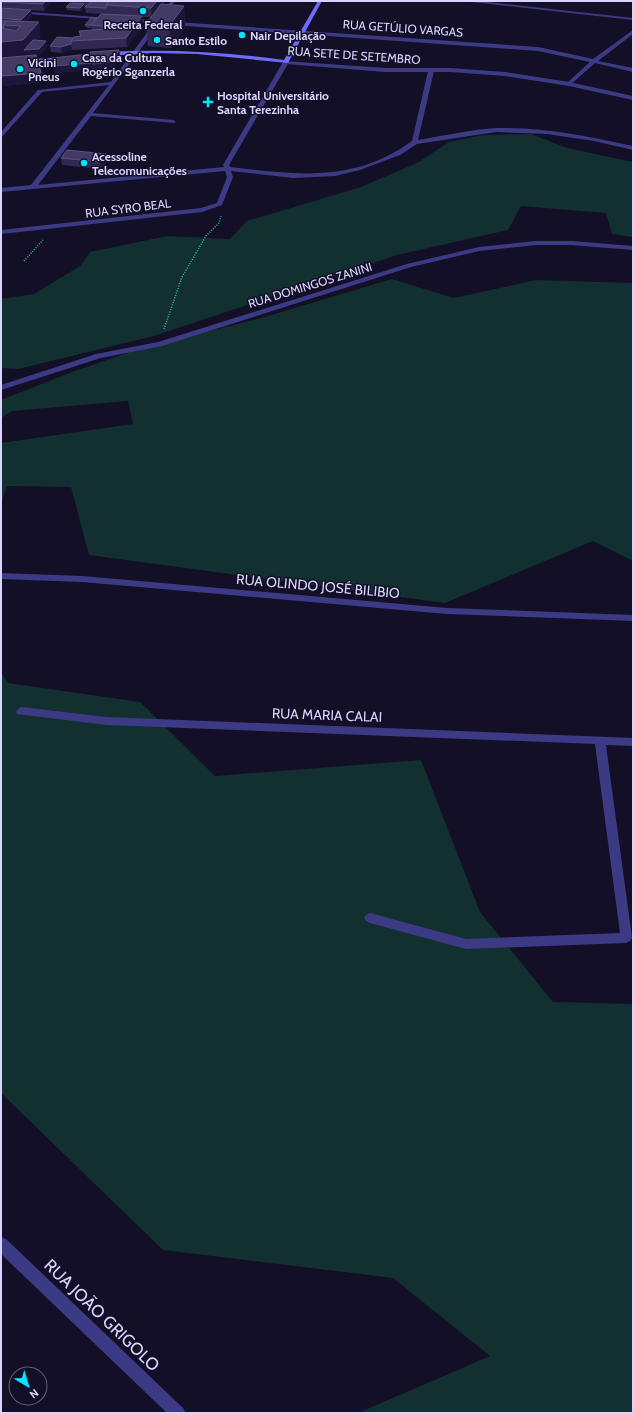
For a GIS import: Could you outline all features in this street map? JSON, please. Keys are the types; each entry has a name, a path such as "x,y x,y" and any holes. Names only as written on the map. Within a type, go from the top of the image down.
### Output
{"main road":[{"path":"286,62 305,32 320,1"},
{"name":"RUA SETE DE SETEMBRO","path":"104,54 136,52 208,52 286,62"},
{"path":"1,63 72,57"}],"street":[{"path":"33,187 113,84 173,1"},
{"path":"465,1 633,19"},
{"name":"RUA GETÚLIO VARGAS","path":"1,11 538,49 633,70"},
{"path":"569,84 594,61 633,32"},
{"path":"220,204 230,177 226,165 286,62"},
{"name":"RUA SETE DE SETEMBRO","path":"286,62 385,70 476,71 505,74 569,84 633,98"},
{"path":"415,142 431,71"},
{"path":"1,136 40,92 113,84"},
{"path":"89,114 173,122"},
{"path":"1,190 187,172 228,170 293,176 336,174 358,169 398,154 415,142 496,130 547,132 594,139 633,148"},
{"name":"RUA SYRO BEAL","path":"1,232 55,228 202,210 220,204"},
{"name":"RUA DOMINGOS ZANINI","path":"1,388 99,356 159,344 409,265 479,249 535,243 571,243 633,248"},
{"name":"RUA OLINDO JOSÉ BILIBIO","path":"1,576 82,579 447,611 633,618"},
{"name":"RUA MARIA CALAI","path":"21,711 107,721 475,734 633,742"},
{"path":"370,918 466,944 626,938 600,741"},
{"name":"RUA JOÃO GRIGOLO","path":"1,1244 178,1413"}],"path":[{"path":"159,344 182,277 206,236 219,223 222,210 220,204"},
{"path":"24,261 55,228"}],"green space":[{"path":"531,134 567,148 633,162 633,237 612,234 606,213 521,206 508,230 397,255 154,336 18,369 1,368 1,299 34,294 80,266 90,252 167,236 230,239 247,221 361,187 417,163 449,142 483,135"},
{"path":"392,279 454,298 536,280 633,283 633,561 593,541 445,603 89,555 71,487 7,486 1,503 1,443 133,424 128,401 12,411 1,418 1,400 72,372 136,350 261,318"},
{"path":"1,672 8,683 140,702 215,776 421,760 480,912 553,1002 633,1004 633,1413 358,1413 490,1356 393,1278 163,1250 1,1093"}],"building":[{"path":"2,1 46,1 43,4"},
{"path":"92,1 109,1 106,8 85,7"},
{"path":"110,1 157,1 151,8 106,5"},
{"path":"70,3 84,4 80,8 66,7"},
{"path":"161,4 184,6 169,26 146,24"},
{"path":"1,8 31,10 21,20 1,18"},
{"path":"101,14 142,16 126,38 71,41 74,37 81,36 79,31 119,28 91,25"},
{"path":"91,18 97,18 91,25 85,25"},
{"path":"1,21 7,21 3,25 4,28 1,28"},
{"path":"7,21 39,22 23,40 1,42 1,28 16,31 21,26 3,25"},
{"path":"57,37 73,38 71,44 61,47 50,46"},
{"path":"33,40 46,41 39,49 24,50"},
{"path":"119,50 112,62 93,64 90,52"},
{"path":"89,54 92,63 54,66 52,58"},
{"path":"36,55 41,73 2,76 1,58"},
{"path":"67,150 106,154 100,162 61,158"}],"place":[{"name":"Receita Federal","path":"143,11"},
{"name":"Nair Depilação","path":"242,35"},
{"name":"Santo Estilo","path":"157,40"},
{"name":"Casa da Cultura Rogério Sganzerla","path":"74,64"},
{"name":"Vicini Pneus","path":"20,69"},
{"name":"Hospital Universitário Santa Terezinha","path":"208,102"},
{"name":"Acessoline Telecomunicações","path":"84,163"}]}
